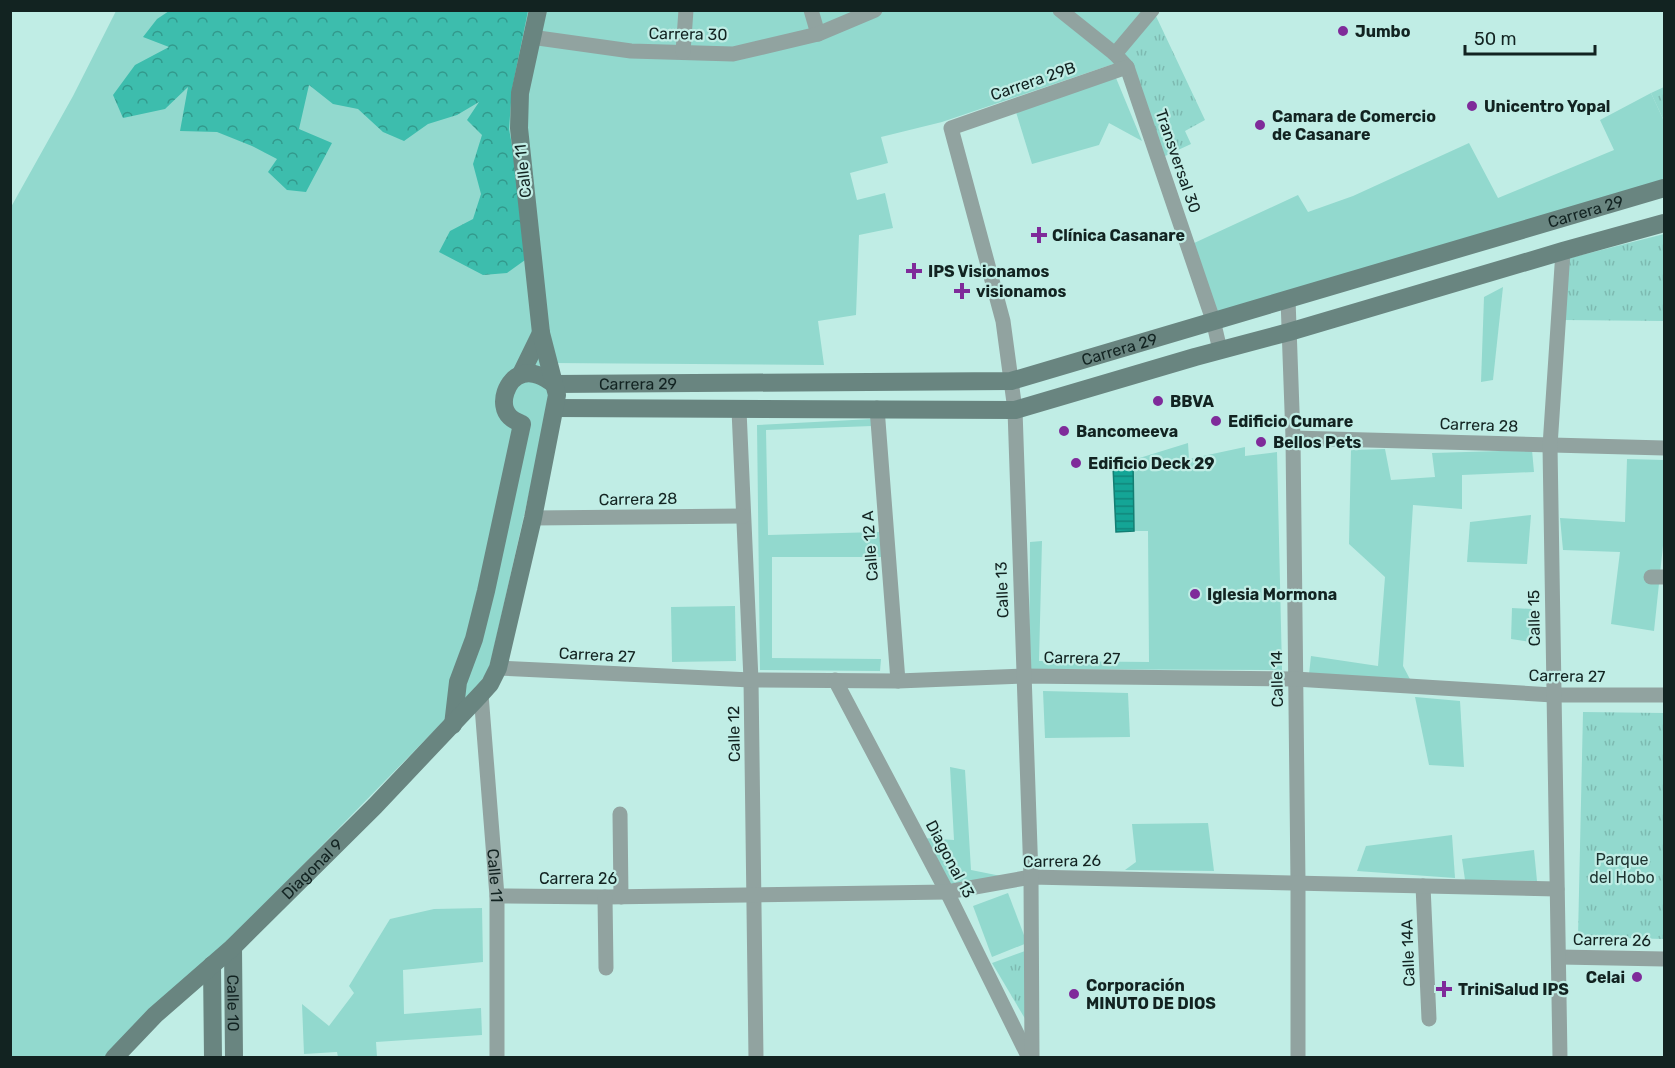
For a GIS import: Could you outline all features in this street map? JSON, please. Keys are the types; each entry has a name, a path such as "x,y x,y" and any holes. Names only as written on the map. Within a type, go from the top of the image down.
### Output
{"main road":[{"name":"Calle 11","path":"498,668 533,518 557,395 541,333 519,128 520,93 538,10"},
{"name":"Carrera 29","path":"554,384 1011,381 1665,188"},
{"name":"Carrera 29","path":"556,408 1015,410 1563,251 1665,224"},
{"path":"541,333 521,374 510,382 505,396 505,410 510,418 522,424 534,425 546,419 556,408"},
{"path":"521,374 531,373 543,376 554,384"},
{"path":"453,725 458,682 474,639 486,591 522,424"},
{"name":"Diagonal 9","path":"114,1058 155,1014 233,947 453,725 490,684 498,668"},
{"name":"Calle 10","path":"233,947 234,1058"},
{"name":"Calle 10","path":"212,965 213,1058"}],"street":[{"path":"682,52 686,10"},
{"path":"811,10 818,34"},
{"name":"Carrera 30","path":"531,37 631,51 733,54 818,34 875,10"},
{"name":"Transversal 30","path":"1059,10 1115,54 1127,67 1213,320 1220,350"},
{"path":"1115,54 1152,10"},
{"name":"Carrera 29B","path":"951,128 1127,67"},
{"name":"Calle 13","path":"951,128 1003,321 1015,410 1022,676 1031,876 1031,1058"},
{"name":"Calle 15","path":"1560,1058 1550,446 1563,251"},
{"name":"Calle 14","path":"1288,299 1293,438 1298,1058"},
{"name":"Calle 12 A","path":"877,408 898,681"},
{"name":"Calle 12","path":"739,410 751,680 756,1058"},
{"name":"Carrera 28","path":"1293,438 1665,448"},
{"name":"Carrera 28","path":"533,518 743,516"},
{"name":"Carrera 27","path":"498,668 751,680 898,681 1022,676 1295,679 1553,695 1665,695"},
{"name":"Diagonal 13","path":"835,680 947,892 1031,1058"},
{"name":"Calle 11","path":"482,694 497,896 497,1058"},
{"path":"620,814 621,897"},
{"name":"Carrera 26","path":"497,896 621,897 754,893 947,892 1031,876 1557,889"},
{"name":"Calle 14A","path":"1423,885 1429,1019"},
{"path":"605,897 606,968"},
{"name":"Carrera 26","path":"1560,957 1665,959"}],"green space":[{"path":"116,11 1158,11 1122,61 942,122 881,137 888,163 850,173 857,200 885,193 893,228 859,235 856,315 818,321 824,365 551,363 546,419 487,673 473,691 253,916 106,1057 11,1058 11,207 73,96"},
{"path":"169,11 528,11 512,89 509,129 532,255 507,273 483,275 439,252 450,231 473,219 481,194 473,164 482,135 467,120 479,102 457,115 428,124 404,141 383,132 358,109 333,104 309,85 299,129 332,143 306,192 287,190 268,172 277,159 252,146 217,132 180,131 188,87 165,109 123,118 113,95 135,65 169,47 143,37 157,19"},
{"path":"1155,14 1205,120 1185,131 1191,144 1163,157 1121,53"},
{"path":"1116,78 1142,141 1109,123 1099,145 1032,164 1016,112"},
{"path":"1664,87 1664,121 1651,93"},
{"path":"1651,93 1664,121 1664,181 1216,316 1192,244 1298,195 1308,212 1353,196 1469,143 1498,198 1614,150 1600,120"},
{"path":"1664,234 1664,321 1564,320 1566,259"},
{"path":"1503,287 1493,380 1481,382 1484,297"},
{"path":"872,419 872,426 766,430 768,535 879,532 882,557 772,557 772,658 881,659 880,671 760,670 757,425"},
{"path":"1188,443 1189,459 1245,447 1245,456 1277,452 1282,670 1029,669 1030,542 1042,541 1039,661 1149,662 1148,531 1134,531 1133,460"},
{"path":"1385,449 1391,480 1435,477 1432,453 1532,450 1534,472 1462,475 1462,509 1413,505 1403,666 1412,683 1309,674 1311,656 1378,666 1385,577 1349,544 1351,450"},
{"path":"1627,459 1664,460 1664,536 1654,631 1611,624 1620,552 1563,550 1560,518 1625,522"},
{"path":"1531,515 1527,564 1467,562 1470,522"},
{"path":"735,606 736,661 672,662 671,607"},
{"path":"1512,608 1532,609 1531,642 1511,639"},
{"path":"1043,691 1128,693 1130,737 1045,738"},
{"path":"1415,697 1460,701 1464,767 1429,765"},
{"name":"Parque del Hobo","path":"1583,712 1664,713 1664,939 1578,937"},
{"path":"950,767 965,770 971,870 1006,877 947,886 923,838 954,840"},
{"path":"1208,823 1214,871 1125,870 1136,862 1132,824"},
{"path":"1452,835 1455,878 1357,871 1366,846"},
{"path":"1534,850 1537,881 1465,880 1462,859"},
{"path":"1008,893 1027,943 992,957 973,906"},
{"path":"482,908 483,962 403,970 404,1014 481,1008 482,1035 376,1042 377,1057 338,1057 337,1052 304,1054 302,1004 329,1026 354,993 349,986 390,919 434,909"},
{"path":"1025,951 1027,1022 992,963"}],"shaded area":[{"path":"1133,460 1134,531 1116,532 1113,466"}],"place":[{"name":"Jumbo","path":"1343,31"},
{"name":"Unicentro Yopal","path":"1472,106"},
{"name":"Camara de Comercio de Casanare","path":"1260,125"},
{"name":"Clínica Casanare","path":"1039,235"},
{"name":"IPS Visionamos","path":"914,271"},
{"name":"visionamos","path":"962,291"},
{"name":"BBVA","path":"1158,401"},
{"name":"Edificio Cumare","path":"1216,421"},
{"name":"Bancomeeva","path":"1064,431"},
{"name":"Bellos Pets","path":"1261,442"},
{"name":"Edificio Deck 29","path":"1076,463"},
{"name":"Iglesia Mormona","path":"1195,594"},
{"name":"Celai","path":"1637,977"},
{"name":"TriniSalud IPS","path":"1444,989"},
{"name":"Corporación MINUTO DE DIOS","path":"1074,994"}]}
